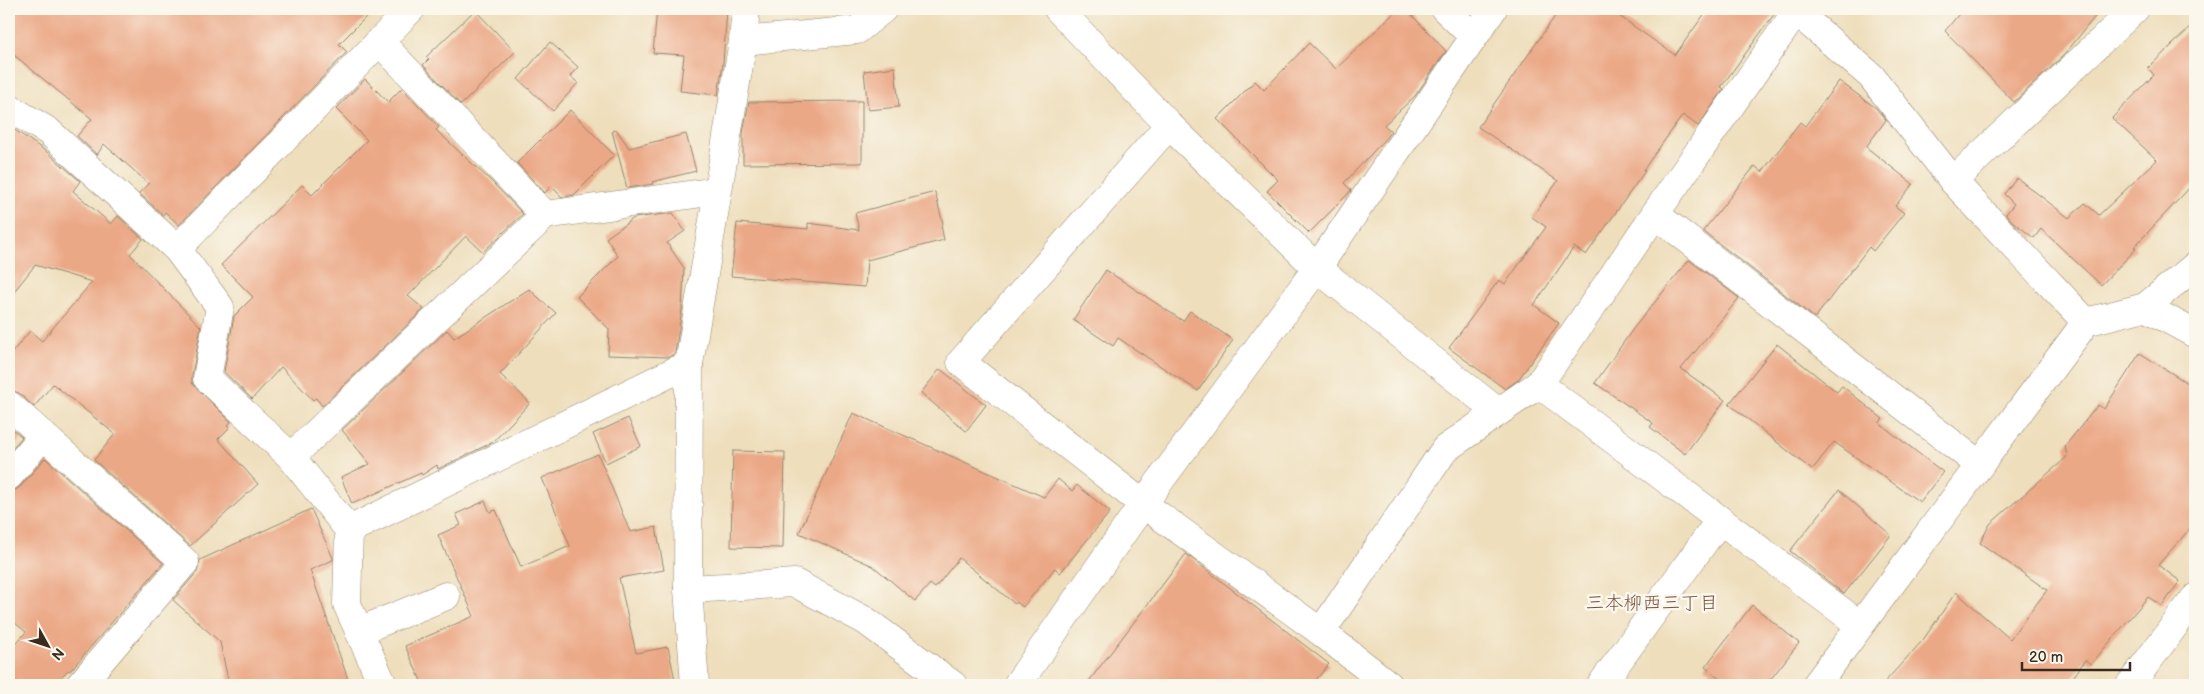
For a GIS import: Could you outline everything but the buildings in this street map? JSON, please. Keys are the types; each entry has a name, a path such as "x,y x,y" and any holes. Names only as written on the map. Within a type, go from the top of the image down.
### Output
{"street":[{"path":"177,249 410,9"},
{"path":"695,685 688,589 689,364 743,41 746,9"},
{"path":"743,41 857,30 883,9"},
{"path":"1058,9 1169,125 1316,268 1498,412"},
{"path":"1445,9 1473,36"},
{"path":"1017,685 1144,504 1316,268 1493,9"},
{"path":"1953,181 2135,9"},
{"path":"1321,632 1445,449 1539,384 1794,10 1871,76 1953,181 2086,322"},
{"path":"379,41 545,215"},
{"path":"9,108 48,131 177,249 220,307 207,378 291,458 349,530 347,604 383,685"},
{"path":"1169,125 961,362 1144,504 1321,632 1390,685"},
{"path":"291,458 545,215 717,191"},
{"path":"1654,214 1980,465"},
{"path":"1816,685 2086,322 2145,306 2195,266"},
{"path":"2145,306 2195,334"},
{"path":"349,530 689,364"},
{"path":"1539,384 1860,625"},
{"path":"9,405 186,562 80,685"},
{"path":"9,476 44,436"},
{"path":"1601,685 1720,520"},
{"path":"688,589 795,583 866,621 953,685"},
{"path":"359,631 446,596"},
{"path":"2130,685 2195,598"}],"district":[{"name":"三本柳西三丁目","path":"1652,603"}]}
